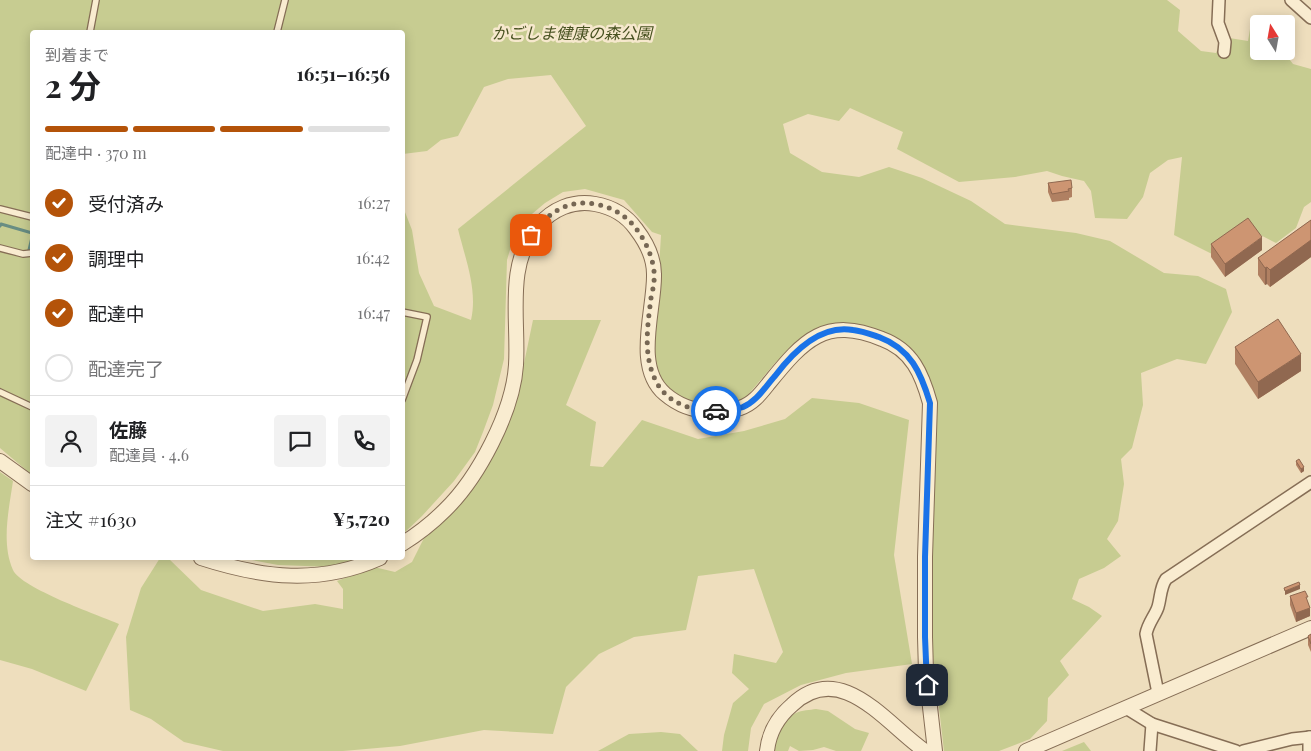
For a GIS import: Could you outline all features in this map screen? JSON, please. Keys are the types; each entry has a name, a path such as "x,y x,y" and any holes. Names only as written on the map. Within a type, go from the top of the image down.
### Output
{"street":[{"path":"1220,0 1218,23 1225,42 1224,52"},
{"path":"1291,0 1311,18"},
{"path":"405,542 429,526 463,490 487,452 502,420 515,378 518,271 525,246 531,235 547,217 567,205 588,203 600,205 618,212 629,220 644,240 654,272 647,344 650,368 662,392 681,404 694,410 704,411 741,408 757,398 781,368 807,343 816,336 842,329 852,329 885,340 907,355 919,370 930,403 925,557 926,672 935,751"},
{"path":"0,461 30,483"},
{"path":"1158,693 1146,634 1148,624 1158,607 1162,585 1166,579 1311,482"},
{"path":"208,560 240,570 268,575 312,576 350,569 375,560"},
{"path":"1026,751 1311,628"},
{"path":"767,751 774,727 786,710 810,691 826,689 837,690 860,697 925,751"},
{"path":"1126,708 1152,724 1236,751"},
{"path":"1150,751 1152,724"},
{"path":"1243,751 1292,738 1310,737 1309,751"}],"lane":[{"path":"90,30 96,0"},
{"path":"278,30 285,0"},
{"path":"0,210 30,215"},
{"path":"0,248 23,254 30,253"},
{"path":"405,313 427,317 417,360 405,392"},
{"path":"0,392 30,405"}],"green space":[{"name":"かごしま健康の森公園","path":"0,0 1167,0 1180,10 1178,31 1201,51 1216,53 1223,37 1248,41 1250,29 1250,60 1290,60 1293,64 1311,69 1311,202 1304,207 1296,228 1276,243 1247,228 1212,254 1174,235 1182,157 1168,160 1150,173 1143,197 1127,219 1095,218 1091,191 1084,181 1047,171 1015,177 959,182 897,149 903,132 850,108 839,121 808,114 783,124 790,153 822,172 859,177 889,167 922,178 971,201 1005,224 1076,233 1110,241 1164,273 1198,276 1226,289 1232,312 1206,364 1177,359 1141,373 1143,405 1132,448 1121,459 1124,484 1118,521 1107,539 1121,556 1104,568 1079,579 1072,599 1102,616 1060,661 1069,675 1048,698 1047,721 1030,739 999,751 944,751 920,544 926,410 911,367 877,331 843,323 820,330 796,343 775,363 747,396 737,403 688,414 664,402 652,385 661,235 652,232 624,200 585,189 563,192 545,203 526,219 515,233 507,260 504,359 493,405 475,452 454,481 405,532 405,212 412,230 419,273 434,306 471,320 473,309 472,286 458,229 586,126 551,75 508,79 484,87 458,136 441,140 427,151 405,154 405,30 30,30 30,473 0,448"},
{"path":"533,320 601,320 566,405 596,422 590,466 603,467 642,420 698,439 744,431 785,419 812,398 859,403 909,420 894,555 912,664 846,673 801,685 764,704 751,728 748,751 722,751 724,735 733,703 749,689 732,673 734,654 776,663 783,652 754,569 698,576 686,630 634,637 599,654 566,687 553,734 484,730 400,746 343,751 223,751 184,742 151,719 130,710 126,637 141,588 159,560 170,560 201,590 263,611 315,604 343,609 343,589 337,581 374,567 395,572 412,562 425,536 466,497 488,466 517,397"},
{"path":"0,472 13,481 8,514 7,549 13,570 30,585 45,593 119,624 86,691 32,669 0,660"},
{"path":"252,560 358,560 332,567 278,565"},
{"path":"816,709 828,711 855,729 869,733 861,751 836,751 824,747 799,751 790,746 788,751 770,751 776,734 786,720 798,712"},
{"path":"661,732 680,734 698,751 598,751 629,734"},
{"path":"1084,742 1091,751 1062,751"}],"building":[{"path":"1071,180 1072,188 1068,189 1069,191 1052,194 1048,183"},
{"path":"1248,218 1262,237 1225,264 1211,244"},
{"path":"1311,220 1311,240 1270,270 1267,267 1265,268 1258,258"},
{"path":"1278,319 1301,354 1258,382 1235,347"},
{"path":"1299,459 1304,467 1301,469 1296,461"},
{"path":"1299,582 1300,585 1285,591 1284,588"},
{"path":"1305,591 1310,608 1296,613 1290,596"}],"waterway":[{"path":"0,226 1,224 30,232"},
{"path":"28,254 30,246"}],"way so far":[{"path":"531,235 547,217 557,210 575,203 588,203 608,207 629,220 644,240 654,272 647,344 653,376 662,392 670,398 694,410 716,411"}],"route":[{"path":"716,411 741,408 748,404 757,398 781,368 807,343 816,336 842,329 852,329 885,340 902,351 919,370 930,403 925,557 927,685"}]}
